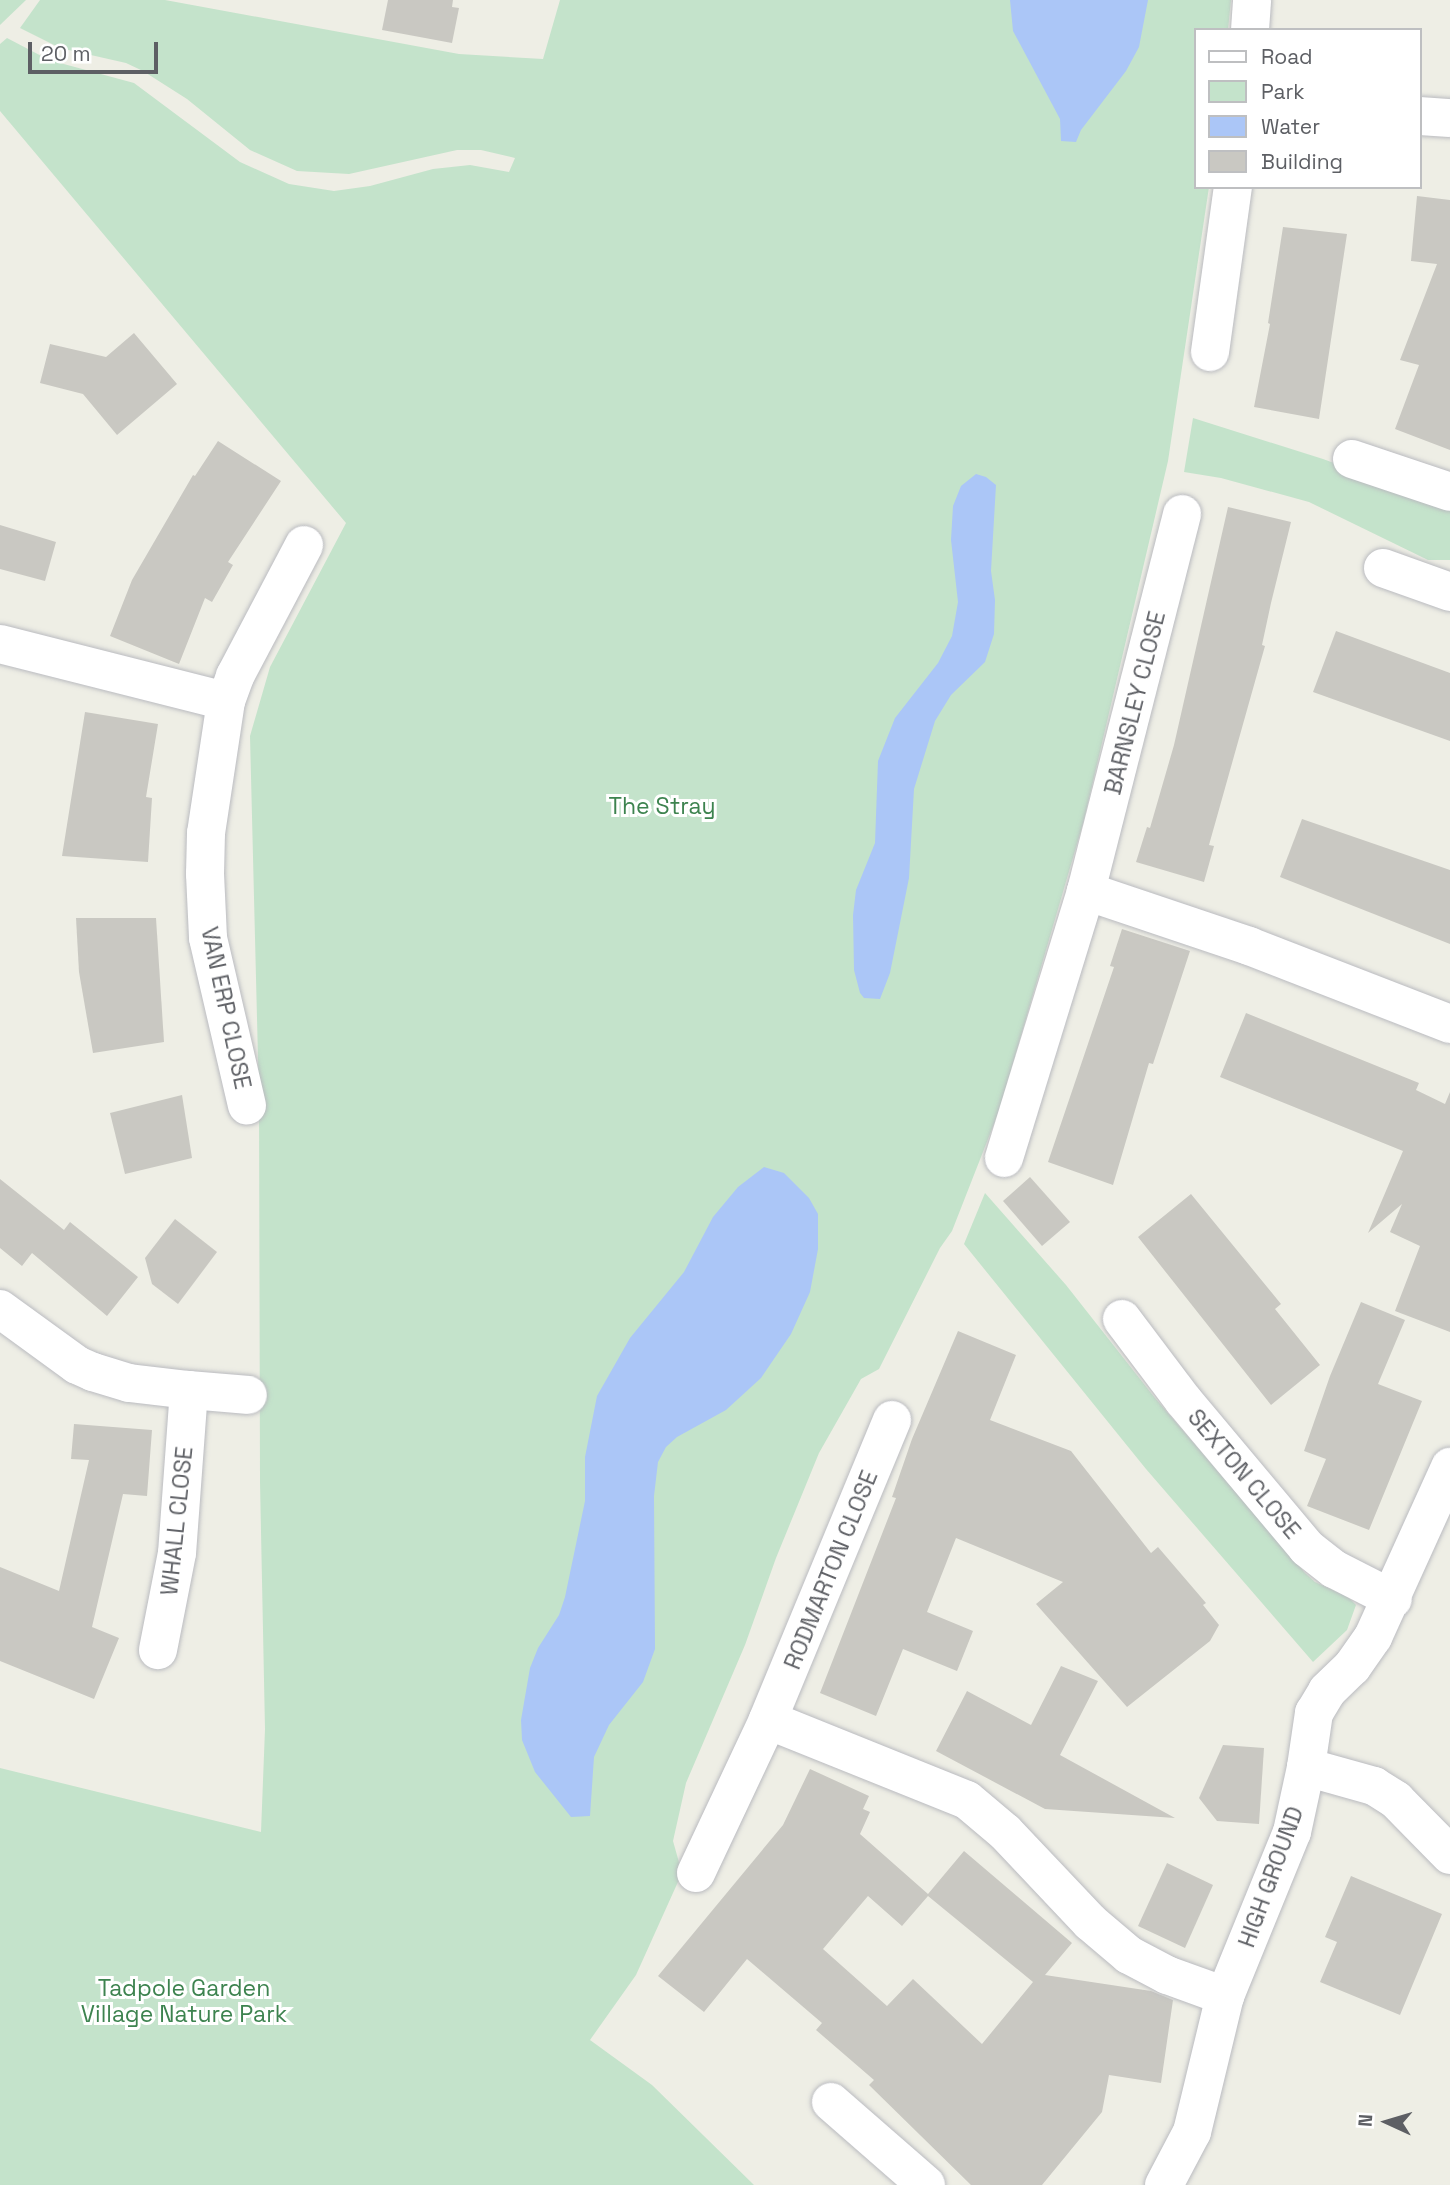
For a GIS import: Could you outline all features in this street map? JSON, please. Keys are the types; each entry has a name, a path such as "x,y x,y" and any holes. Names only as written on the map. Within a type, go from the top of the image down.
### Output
{"street":[{"path":"1250,28 1252,0"},
{"path":"1422,116 1450,118"},
{"path":"1210,352 1233,189"},
{"path":"1352,459 1450,492"},
{"name":"BARNSLEY CLOSE","path":"1004,1158 1086,891 1182,514"},
{"name":"VAN ERP CLOSE","path":"247,1106 208,938 206,832 226,701 235,676 304,545"},
{"path":"1383,568 1450,592"},
{"path":"0,643 226,701"},
{"path":"1086,891 1262,950 1450,1024"},
{"path":"0,1309 77,1365 93,1372 129,1383 248,1395"},
{"name":"SEXTON CLOSE","path":"1122,1319 1191,1410 1307,1548 1345,1576 1393,1599"},
{"name":"WHALL CLOSE","path":"158,1650 177,1553 189,1390"},
{"name":"RODMARTON CLOSE","path":"696,1873 768,1720 892,1420"},
{"name":"HIGH GROUND","path":"1164,2185 1192,2132 1225,1996 1285,1852 1306,1767 1314,1713 1320,1701 1363,1654 1393,1599 1450,1467"},
{"path":"768,1720 967,1800 1005,1832 1090,1922 1129,1955 1167,1975 1225,1996"},
{"path":"1306,1767 1374,1786 1396,1800 1450,1855"},
{"path":"831,2102 926,2185"}],"green space":[{"path":"0,0 26,0 0,25"},
{"name":"The Stray","path":"40,0 165,0 459,54 543,59 560,0 1231,0 1228,28 1194,28 1194,189 1209,189 1168,461 1084,820 999,1111 952,1231 940,1248 879,1369 861,1379 819,1453 776,1558 745,1645 686,1783 673,1841 682,1873 636,1975 590,2040 652,2085 754,2185 0,2185 0,1768 261,1832 265,1729 260,1482 259,1099 250,736 270,667 346,523 0,111 0,44 7,38 49,60 134,83 240,162 289,184 334,191 370,186 433,169 470,165 509,172 515,158 481,150 457,150 349,174 297,171 250,150 187,99 143,71 126,63 60,48 20,28"},
{"path":"1193,418 1323,459 1450,506 1450,560 1428,560 1309,502 1221,478 1184,472"},
{"path":"985,1193 1066,1285 1155,1398 1305,1573 1315,1582 1348,1597 1356,1605 1347,1630 1313,1662 1146,1469 964,1244"}],"water":[{"path":"1010,0 1148,0 1139,47 1126,71 1081,130 1076,142 1061,141 1060,119 1013,31"},
{"path":"976,474 986,477 996,485 991,571 995,600 994,634 985,662 951,695 935,721 914,789 909,878 890,973 880,999 864,998 854,970 853,915 856,890 875,843 878,761 895,718 938,663 952,636 958,602 951,540 953,506 961,486"},
{"path":"764,1167 784,1173 809,1198 818,1214 818,1249 810,1292 791,1334 761,1378 726,1410 677,1437 666,1447 658,1462 654,1496 655,1649 643,1682 609,1725 594,1757 590,1816 571,1817 535,1772 522,1740 521,1720 530,1668 538,1648 559,1615 565,1597 585,1501 585,1457 597,1396 630,1338 684,1272 713,1217 738,1187"}],"building":[{"path":"388,0 453,0 452,7 459,8 452,43 382,30"},
{"path":"1417,196 1450,200 1450,450 1395,429 1419,365 1400,360 1437,264 1411,261"},
{"path":"1283,227 1347,234 1319,419 1254,407 1270,324 1268,323"},
{"path":"134,333 177,384 117,435 83,394 40,383 50,344 106,357"},
{"path":"218,441 281,481 228,562 233,565 212,602 205,598 179,664 110,636 132,580 193,475 195,476"},
{"path":"1228,507 1291,522 1262,645 1265,646 1209,845 1214,846 1204,882 1136,862 1147,827 1150,828 1174,745"},
{"path":"0,525 56,542 45,581 0,569"},
{"path":"1336,631 1450,673 1450,741 1313,692"},
{"path":"85,712 158,724 146,797 152,798 148,862 62,856"},
{"path":"1302,819 1450,870 1450,944 1280,877"},
{"path":"76,918 156,918 164,1042 93,1053 79,972"},
{"path":"1122,929 1190,951 1153,1064 1149,1063 1113,1185 1048,1162 1114,967 1110,966"},
{"path":"1246,1013 1419,1083 1416,1090 1445,1104 1450,1092 1450,1332 1395,1311 1420,1246 1390,1232 1402,1204 1368,1233 1403,1151 1220,1077"},
{"path":"182,1095 192,1158 125,1174 110,1113"},
{"path":"1030,1177 1070,1222 1042,1246 1003,1201"},
{"path":"0,1179 64,1230 70,1222 138,1277 107,1316 32,1253 22,1266 0,1248"},
{"path":"1191,1194 1281,1304 1275,1309 1320,1365 1271,1405 1138,1237"},
{"path":"175,1219 217,1252 178,1304 152,1284 145,1258"},
{"path":"1361,1302 1405,1320 1378,1384 1422,1401 1369,1530 1307,1506 1326,1459 1304,1451 1330,1376"},
{"path":"958,1331 1016,1355 990,1420 1071,1451 1151,1553 1158,1547 1206,1603 1203,1605 1219,1625 1210,1641 1127,1707 1036,1604 1063,1582 956,1538 927,1612 973,1631 957,1671 903,1649 876,1716 820,1693 896,1498 892,1497 912,1439"},
{"path":"74,1424 152,1430 147,1496 123,1494 92,1627 119,1638 94,1699 0,1661 0,1567 59,1591 89,1460 71,1459"},
{"path":"1061,1666 1098,1681 1060,1755 1175,1818 1045,1809 936,1751 967,1691 1031,1725"},
{"path":"1223,1745 1264,1748 1259,1824 1217,1821 1199,1798"},
{"path":"810,1769 869,1796 863,1809 870,1812 860,1834 928,1894 964,1851 1072,1943 1045,1975 1151,1991 1173,2000 1161,2083 1109,2075 1102,2112 1042,2185 971,2185 869,2085 874,2080 816,2030 822,2023 747,1959 704,2012 658,1976 783,1825","holes":["868,1896 902,1926 928,1896 1033,1982 982,2044 913,1979 887,2006 823,1949"]},
{"path":"1167,1863 1213,1885 1185,1948 1138,1926"},
{"path":"1351,1876 1442,1914 1400,2015 1320,1982 1337,1942 1325,1937"}],"park label":[{"name":"Tadpole Garden Village Nature Park","path":"184,2001"}]}
